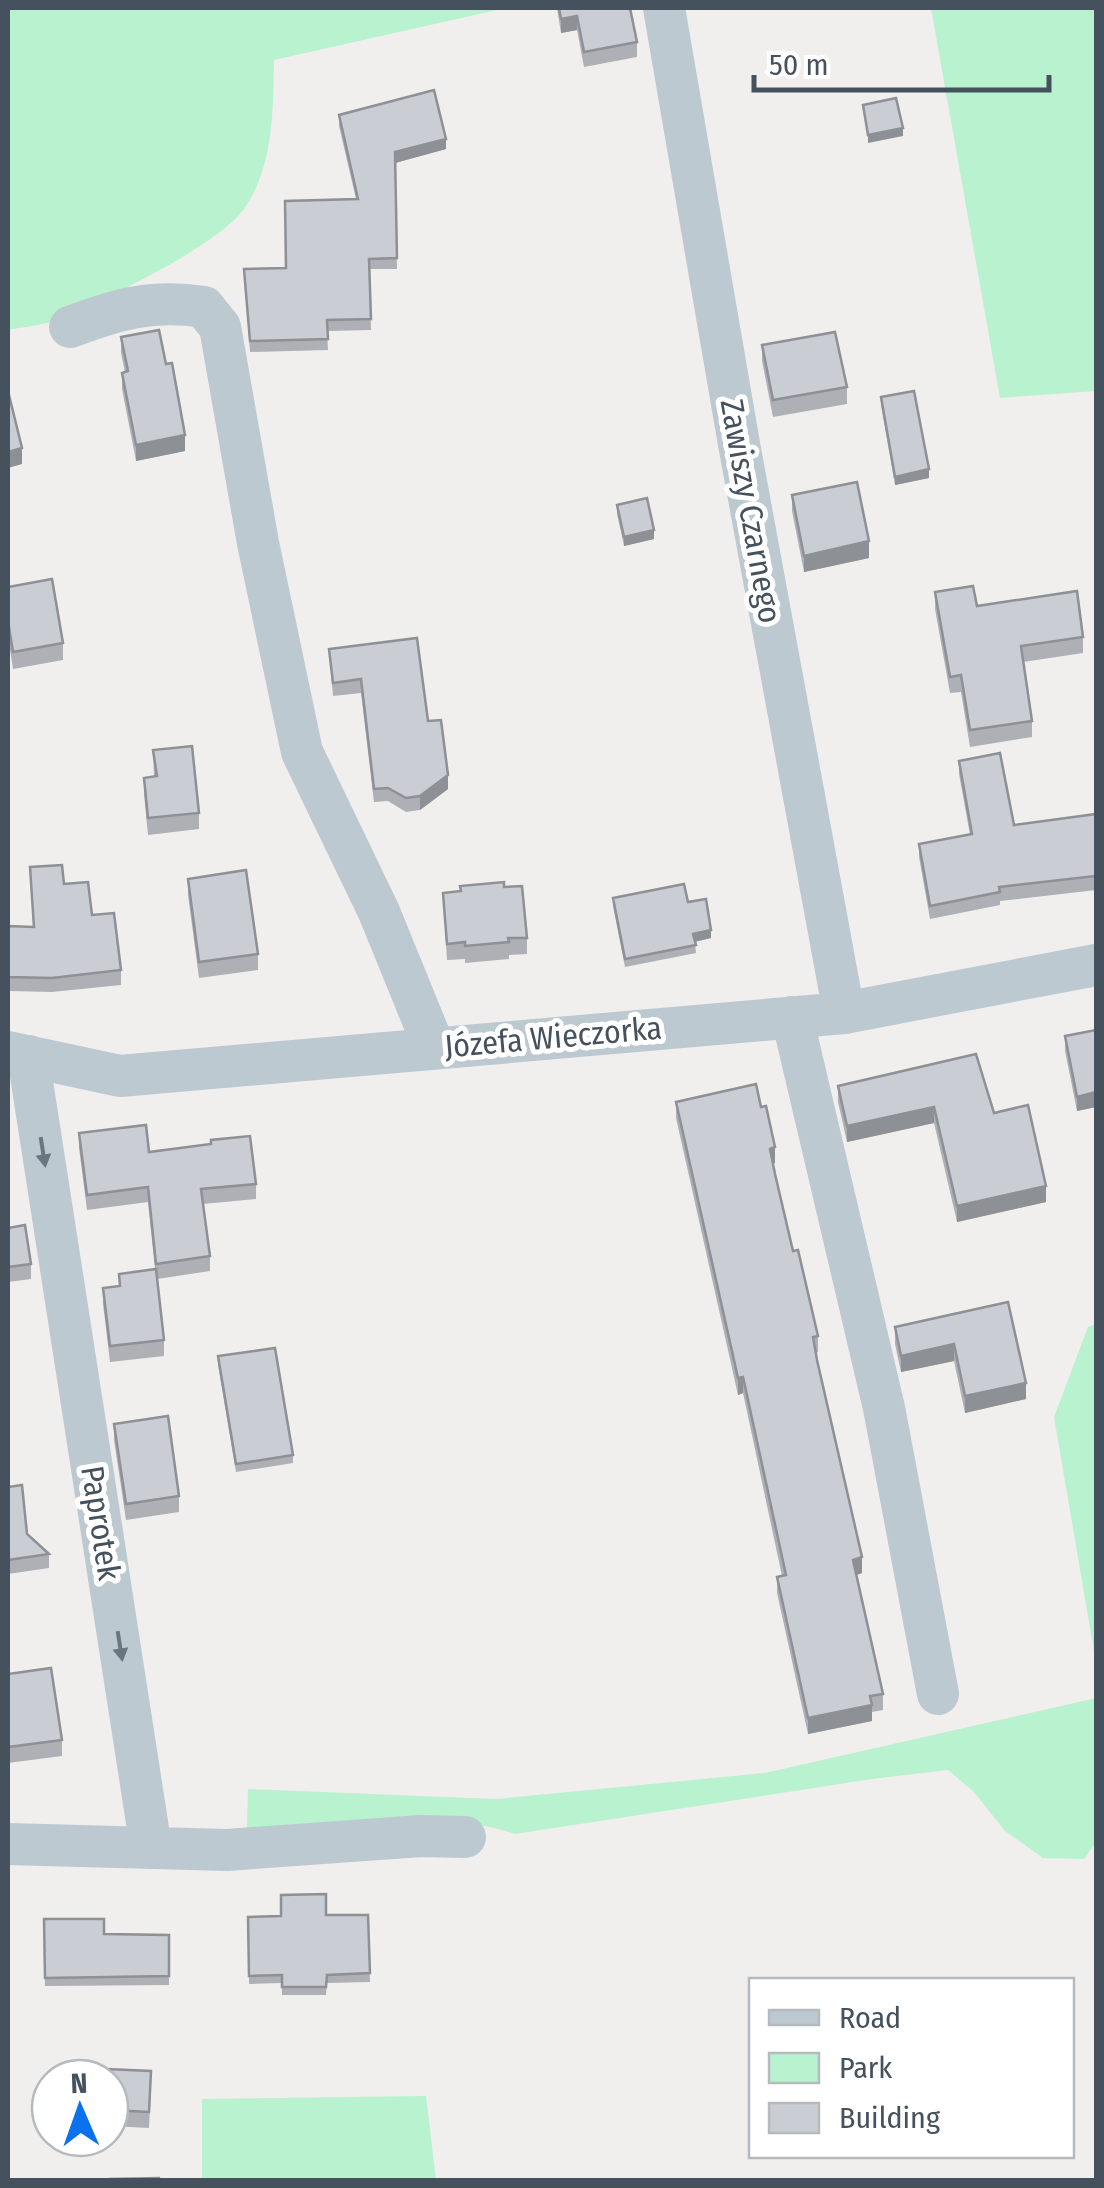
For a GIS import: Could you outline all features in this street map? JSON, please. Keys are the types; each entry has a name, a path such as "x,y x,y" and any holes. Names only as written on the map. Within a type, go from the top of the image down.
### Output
{"street":[{"name":"Zawiszy Czarnego","path":"664,8 738,444 844,1013"},
{"path":"70,326 121,308 172,302 204,307 220,327 258,544 302,752 379,912 434,1048"},
{"name":"Józefa Wieczorka","path":"18,1054 120,1076 844,1013 1096,966"},
{"path":"792,1017 884,1408 938,1694"},
{"name":"Paprotek","path":"18,1054 151,1848"},
{"path":"8,1844 226,1850 421,1836 465,1837"}],"green space":[{"path":"8,8 506,8 274,60 266,156 244,209 183,257 99,301 53,321 8,330"},
{"path":"931,8 1096,8 1096,391 1000,398"},
{"path":"1096,1324 1096,1663 1054,1417 1088,1327"},
{"path":"1096,1698 1096,1842 1084,1859 1043,1858 1005,1831 974,1792 948,1770 515,1834 485,1826 418,1820 247,1829 248,1789 496,1799 765,1773"},
{"path":"426,2096 436,2180 202,2180 202,2099"}],"building":[{"path":"559,8 630,8 637,42 584,52 577,16 561,19"},
{"path":"434,90 446,139 395,152 397,258 369,259 371,319 327,320 328,339 250,341 244,269 286,268 285,201 358,199 339,115"},
{"path":"896,98 903,128 868,135 863,105"},
{"path":"159,330 166,364 172,363 185,435 136,445 122,373 128,371 121,337"},
{"path":"835,332 847,387 773,400 762,345"},
{"path":"8,391 22,448 8,452"},
{"path":"914,391 929,469 895,477 881,397"},
{"path":"857,482 869,541 804,556 792,495"},
{"path":"647,498 654,530 624,537 617,505"},
{"path":"52,579 63,643 13,652 8,587"},
{"path":"973,586 977,606 1077,591 1083,637 1021,646 1032,721 970,730 961,675 950,677 935,592"},
{"path":"417,638 428,721 441,720 448,775 420,796 406,798 388,788 374,789 361,679 333,683 329,649"},
{"path":"192,746 199,813 148,818 144,778 157,776 153,750"},
{"path":"1000,753 1014,825 1096,814 1096,876 999,887 1000,892 930,906 919,844 972,834 959,761"},
{"path":"62,865 64,884 88,882 92,915 114,913 121,970 52,978 8,977 8,926 34,927 30,867"},
{"path":"246,870 258,954 199,962 188,879"},
{"path":"504,882 504,887 522,886 527,938 465,946 465,942 447,944 443,893 461,891 460,886"},
{"path":"684,884 688,902 706,899 711,930 693,934 696,945 625,959 613,898"},
{"path":"1096,1030 1096,1092 1077,1097 1065,1036"},
{"path":"976,1054 994,1113 1028,1105 1046,1186 957,1206 934,1107 847,1126 838,1086"},
{"path":"756,1084 761,1107 766,1106 775,1147 770,1149 775,1174 818,1336 813,1337 817,1360 862,1557 853,1560 883,1694 870,1696 872,1705 808,1718 777,1577 786,1575 676,1102"},
{"path":"146,1125 149,1152 250,1136 256,1184 201,1189 210,1256 156,1264 148,1187 87,1195 79,1133"},
{"path":"25,1225 31,1264 8,1267 8,1228"},
{"path":"156,1269 164,1340 110,1346 103,1288 120,1286 119,1274"},
{"path":"1008,1302 1026,1383 965,1396 954,1344 901,1356 895,1327"},
{"path":"275,1348 293,1455 236,1464 218,1356"},
{"path":"168,1416 179,1496 126,1504 114,1424"},
{"path":"22,1485 27,1534 49,1554 8,1560 8,1487"},
{"path":"51,1668 62,1740 8,1747 8,1674"},
{"path":"326,1894 326,1915 368,1915 370,1973 327,1975 326,1987 282,1987 282,1975 249,1976 248,1917 281,1916 281,1895"},
{"path":"44,1919 104,1919 104,1934 169,1935 169,1976 45,1978"},
{"path":"130,2070 151,2071 149,2112 130,2111"},
{"path":"110,2179 160,2180 110,2180"}]}
